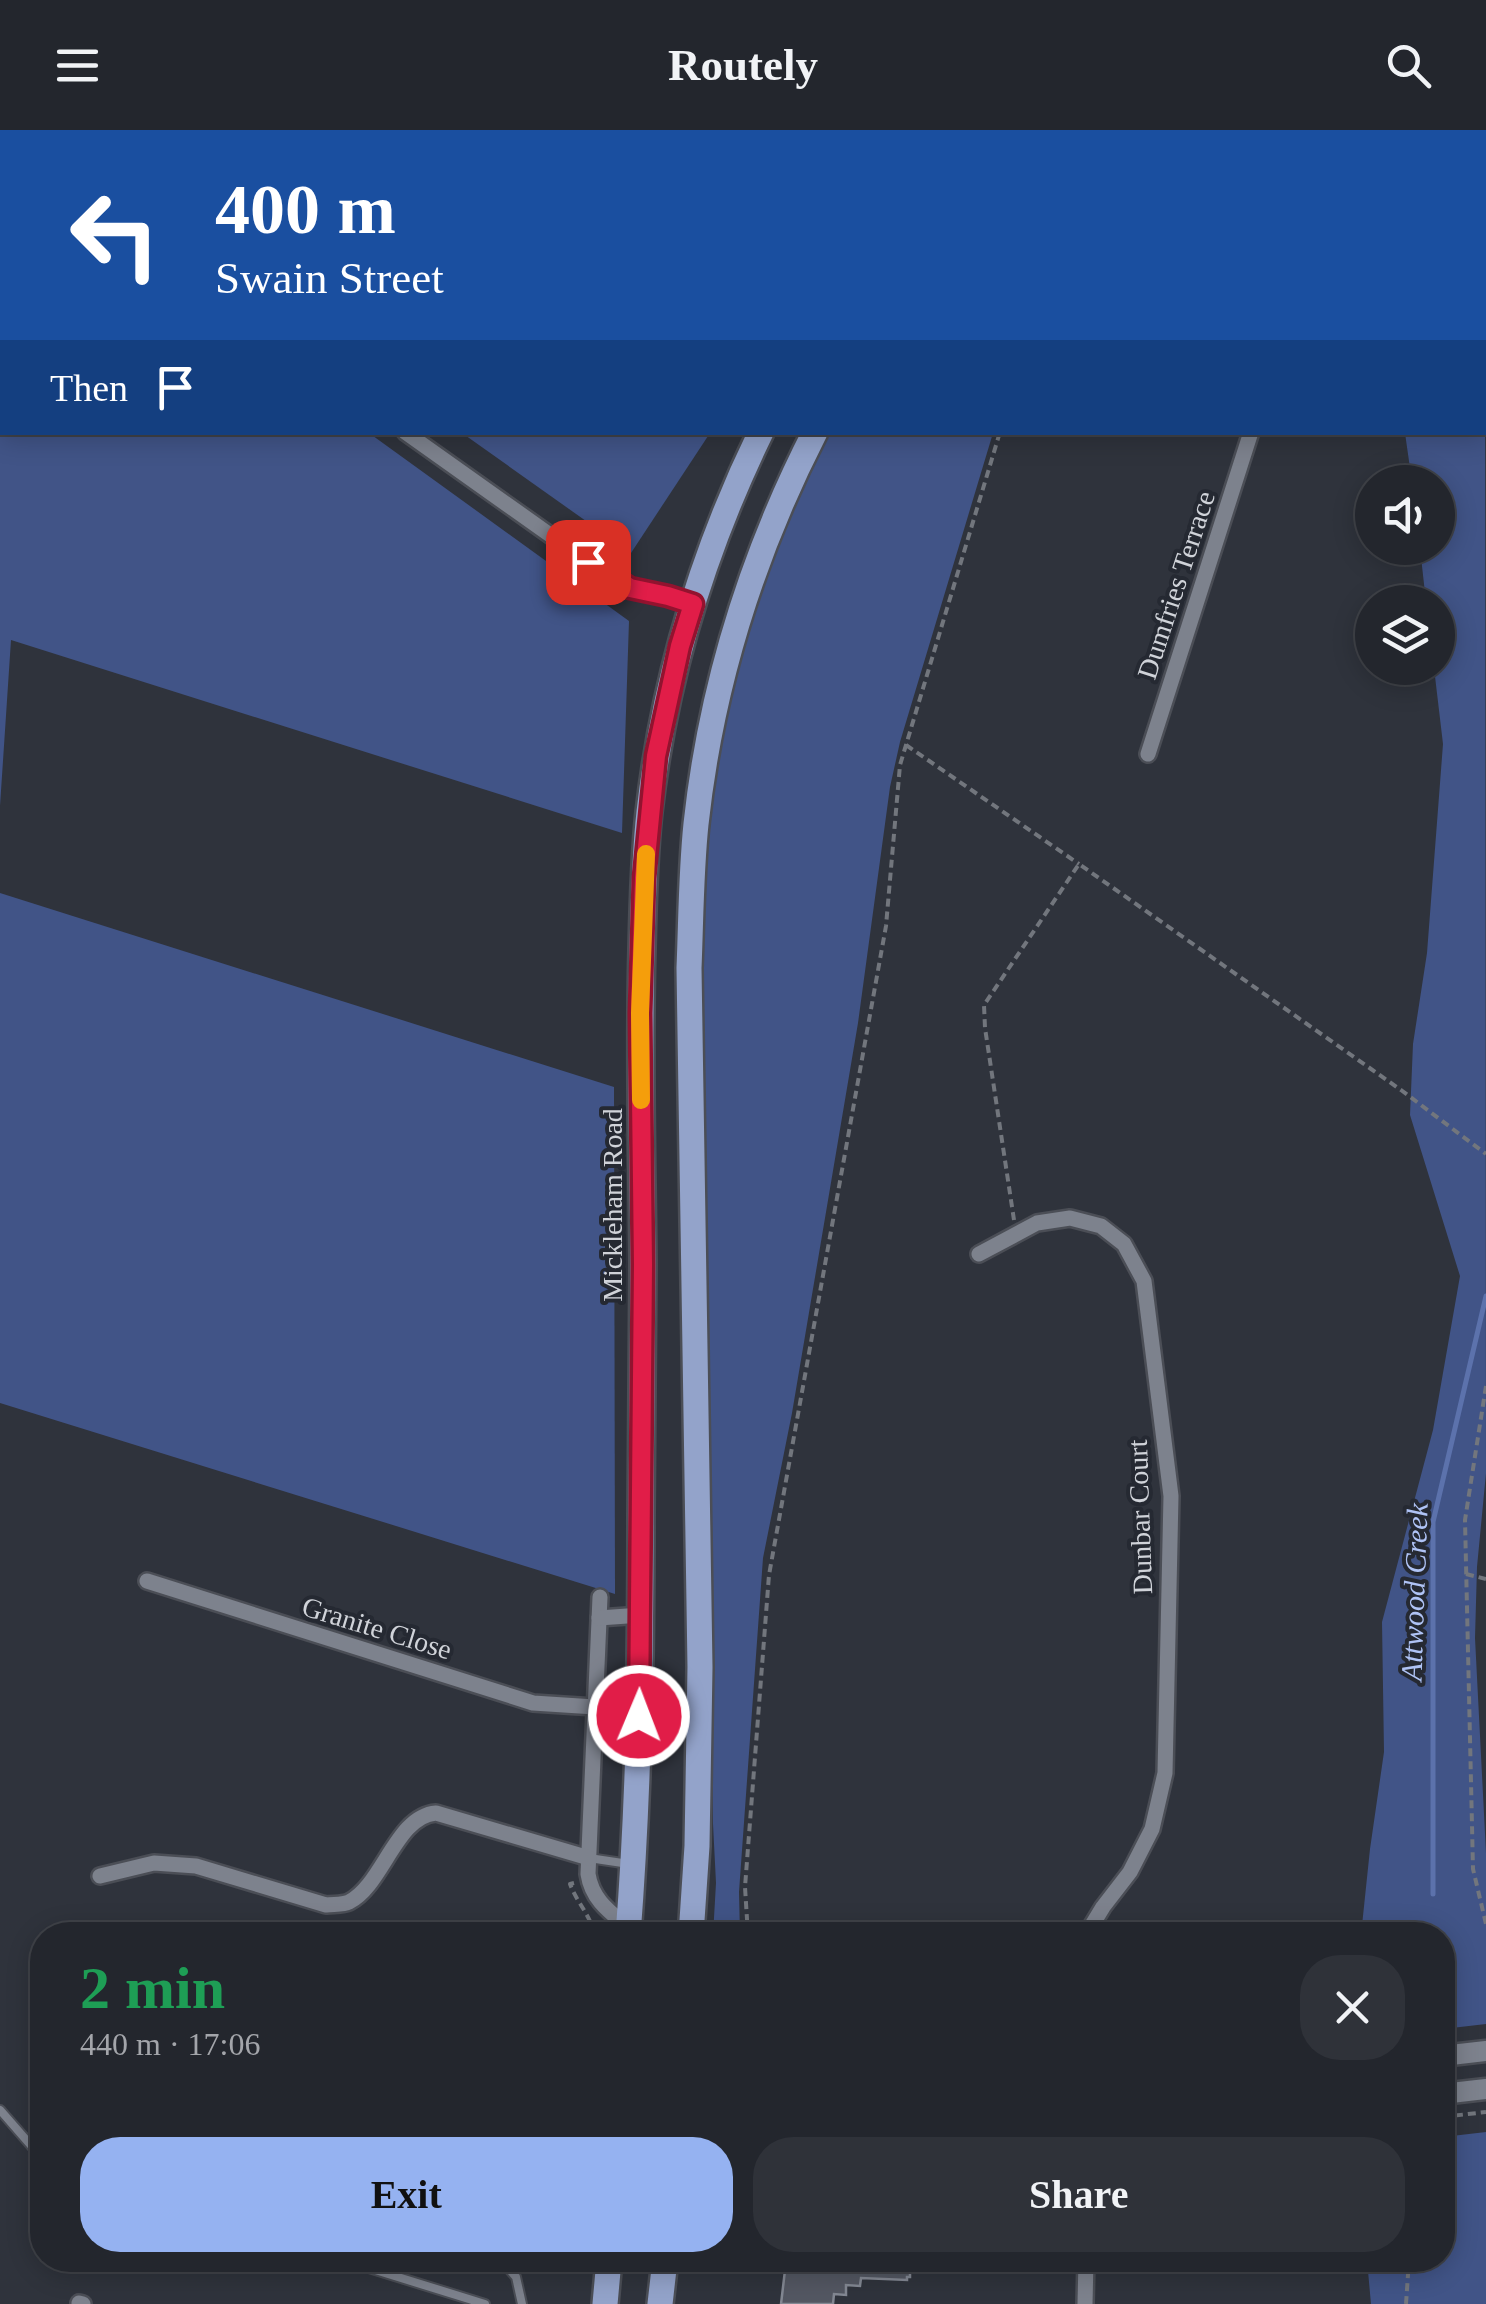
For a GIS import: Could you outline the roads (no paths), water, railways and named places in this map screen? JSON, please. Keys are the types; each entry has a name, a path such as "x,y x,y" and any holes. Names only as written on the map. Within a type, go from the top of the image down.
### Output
{"main road":[{"name":"Mickleham Road","path":"630,1922 641,1615 640,1013 644,878 656,756 680,646 726,511 760,435"},
{"path":"693,1922 700,1667 690,968 692,866 706,757 737,619 784,495 814,435"},
{"path":"605,2304 608,2272"},
{"path":"660,2304 663,2272"}],"street":[{"path":"410,435 630,588 693,604"},
{"name":"Dumfries Terrace","path":"1148,754 1251,435"},
{"name":"Dunbar Court","path":"979,1254 1037,1223 1070,1218 1101,1226 1124,1244 1144,1280 1170,1496 1166,1773 1152,1828 1130,1872 1094,1922"},
{"name":"Granite Close","path":"146,1582 533,1703 595,1707"},
{"path":"600,1596 588,1874 590,1890 619,1922"},
{"path":"599,1618 641,1615"},
{"path":"100,1876 154,1862 196,1866 326,1905 347,1904 362,1893 410,1826 426,1814 436,1813 589,1858"},
{"path":"1455,2054 1486,2050"},
{"path":"1455,2092 1486,2088"},
{"path":"1085,2304 1086,2272"}],"lane":[{"path":"589,1858 634,1865"},
{"path":"0,2110 30,2144"},
{"path":"396,2272 486,2304"},
{"path":"511,2272 522,2304"}],"waterway":[{"name":"Attwood Creek","path":"1433,1894 1433,1522 1486,1296"}]}
